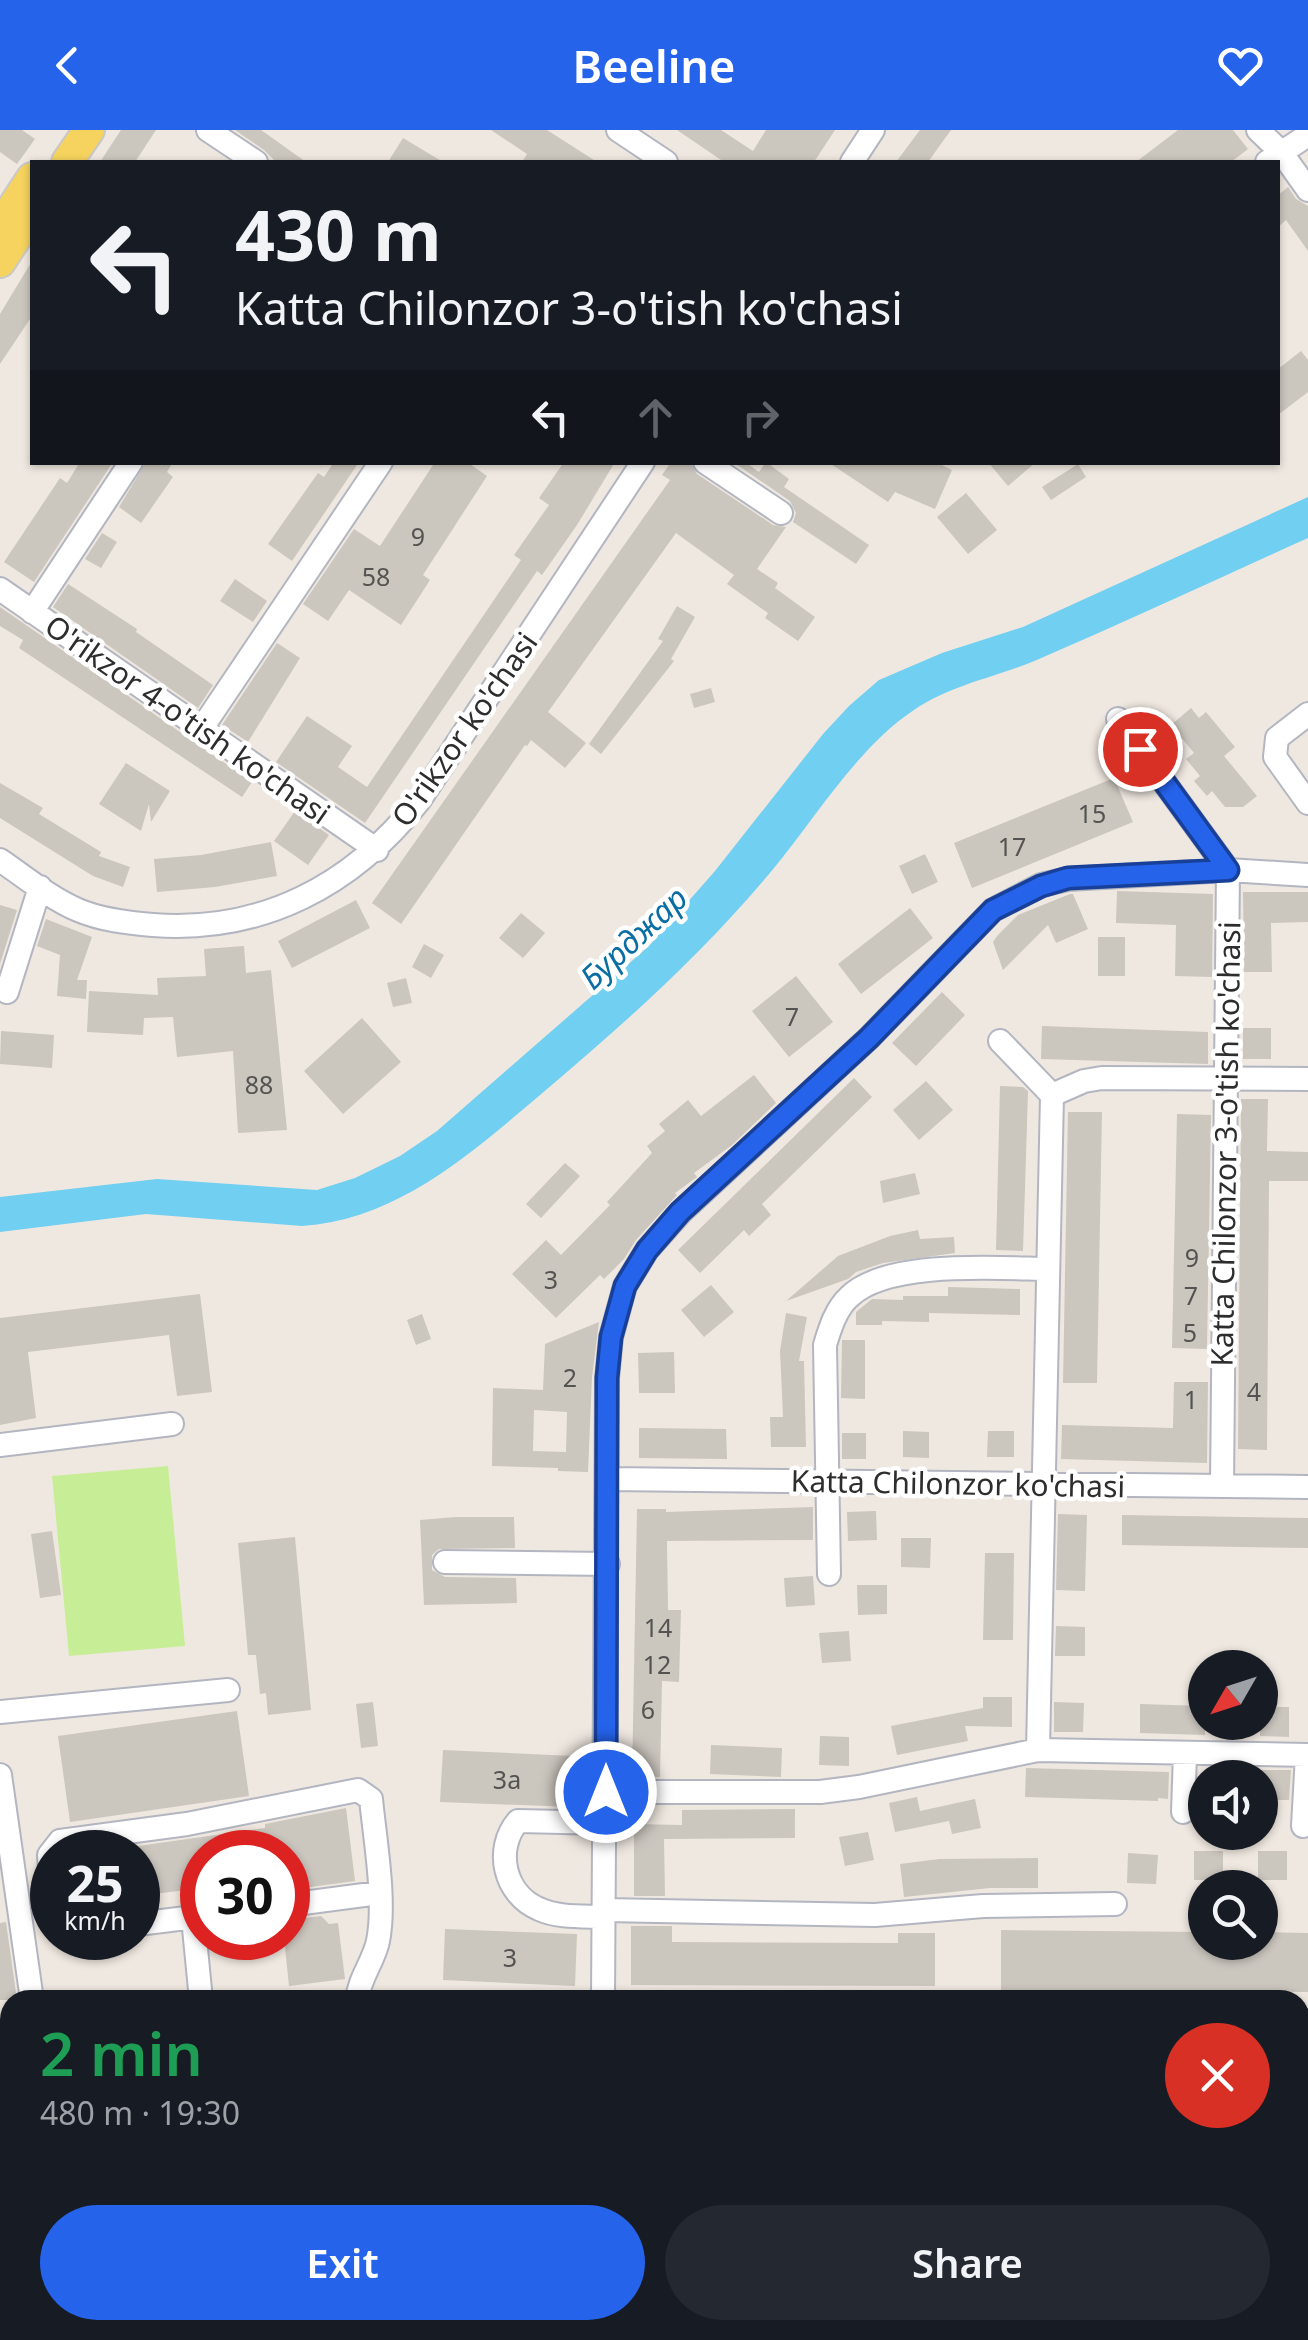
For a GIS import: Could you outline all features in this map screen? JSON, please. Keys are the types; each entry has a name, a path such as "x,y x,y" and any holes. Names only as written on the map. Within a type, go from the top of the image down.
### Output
{"main road":[{"path":"44,160 65,130"},
{"path":"68,160 89,130"},
{"path":"0,227 30,181"},
{"path":"0,262 30,217"}],"street":[{"path":"208,130 253,160"},
{"path":"618,130 663,160"},
{"path":"853,160 874,130"},
{"path":"1258,130 1274,157 1308,135"},
{"path":"1280,163 1308,190"},
{"path":"32,612 129,465"},
{"path":"202,728 379,465"},
{"name":"O'rikzor ko'chasi","path":"0,860 76,909 113,920 174,926 214,926 252,918 289,904 343,874 376,850 419,800 641,465"},
{"path":"709,465 781,514"},
{"name":"O'rikzor 4-o'tish ko'chasi","path":"0,589 376,850"},
{"path":"1308,714 1277,738 1275,756 1308,804"},
{"path":"1118,719 1228,870"},
{"path":"603,1990 607,1378 611,1337 625,1286 647,1250 680,1212 869,1038 993,910 1041,886 1068,878 1228,870 1308,875"},
{"name":"Katta Chilonzor 3-o'tish ko'chasi","path":"1222,1486 1228,870"},
{"path":"7,992 40,888"},
{"path":"1000,1041 1052,1095 1038,1750"},
{"path":"1052,1095 1102,1078 1308,1079"},
{"path":"829,1574 826,1345 832,1321 850,1296 874,1281 932,1270 1046,1270"},
{"path":"0,1445 172,1424"},
{"name":"Katta Chilonzor ko'chasi","path":"608,1479 1308,1487"},
{"path":"445,1562 608,1564"},
{"path":"0,1712 228,1690"},
{"path":"606,1792 820,1792 1038,1750 1308,1755 1303,1826"},
{"path":"1183,1812 1185,1754"},
{"path":"0,1775 31,1990"},
{"path":"144,1830 349,1790 358,1790 371,1799 379,1893 378,1943 360,1990"},
{"path":"606,1823 518,1821 506,1835 504,1862 513,1887 537,1908 556,1914 874,1915 982,1906 1115,1904"},
{"path":"310,1902 379,1893"},
{"path":"200,1960 201,1990"}],"green space":[{"path":"168,1466 185,1646 69,1656 52,1476"}],"water":[{"name":"Бурджар","path":"1308,497 1308,538 1039,659 944,694 894,725 839,783 749,898 668,981 497,1131 438,1176 406,1194 373,1210 302,1226 146,1214 0,1232 0,1197 157,1179 317,1190 355,1178 400,1156 437,1131 649,946 715,871 823,734 879,680 942,653 1023,627"}],"building":[{"path":"0,130 22,130 35,139 17,164 0,152"},
{"path":"121,130 156,130 136,160 101,160"},
{"path":"235,130 261,130 303,160 274,160"},
{"path":"491,130 547,130 594,160 523,160 527,154"},
{"path":"677,130 721,130 753,151 766,130 835,130 815,160 721,160"},
{"path":"920,130 951,130 929,160 898,160"},
{"path":"1178,130 1233,130 1248,149 1234,160 1139,160"},
{"path":"403,138 440,160 389,160"},
{"path":"1288,187 1296,199 1308,206 1308,251 1286,220 1280,225 1280,193"},
{"path":"30,264 30,319 0,364 0,314"},
{"path":"1301,351 1308,360 1308,392 1280,413 1280,367"},
{"path":"78,465 111,465 34,582 4,562 60,478 67,483"},
{"path":"144,465 171,465 167,472 173,477 141,523 119,507"},
{"path":"332,465 357,465 292,561 268,544 318,473 324,477"},
{"path":"433,465 471,465 487,476 423,575 430,580 401,625 349,590 328,621 303,604 354,529 380,546"},
{"path":"562,465 613,465 577,525 542,575 537,571 365,823 276,762 307,716 352,746 338,767 367,787 521,560 514,555 549,505 539,498"},
{"path":"669,465 692,465 697,474 773,525 786,527 757,569 778,583 775,588 815,617 798,641 765,618 768,613 727,584 734,575 676,533 548,712 586,743 565,768 531,740 525,745 401,924 372,903 670,480 662,475"},
{"path":"737,465 749,465 759,472 764,465 770,465 789,479 784,487 869,545 856,564 793,522 796,513 790,501"},
{"path":"832,465 942,465 952,470 935,509 895,492 888,502"},
{"path":"990,465 1032,465 1008,486"},
{"path":"1076,465 1086,477 1051,500 1042,487"},
{"path":"966,493 997,530 968,554 937,517"},
{"path":"102,533 117,542 101,568 85,559"},
{"path":"235,579 267,601 253,622 220,601"},
{"path":"68,584 213,685 198,708 53,607"},
{"path":"677,606 695,617 671,659 674,661 601,754 589,744 663,641 658,639"},
{"path":"0,607 252,782 242,797 19,648 23,640 0,626"},
{"path":"277,643 300,658 248,742 222,725"},
{"path":"711,688 715,702 694,708 690,694"},
{"path":"1191,708 1199,718 1206,712 1235,747 1224,756 1257,796 1243,807 1225,807 1212,791 1207,796 1194,781 1200,776 1186,759 1194,753 1171,725"},
{"path":"126,763 170,791 151,822 149,804 141,831 99,804"},
{"path":"1114,778 1133,822 972,888 954,843"},
{"path":"0,783 43,808 39,814 101,852 99,856 130,867 123,887 93,876 0,818"},
{"path":"295,811 329,835 308,865 274,841"},
{"path":"271,842 277,876 157,892 154,859"},
{"path":"925,854 938,882 912,894 899,866"},
{"path":"1117,891 1213,894 1212,977 1175,976 1176,925 1116,923"},
{"path":"1243,892 1308,892 1308,922 1271,923 1272,972 1244,972"},
{"path":"1070,894 1088,929 1056,943 1048,925 1003,970 993,942 997,936 1018,915"},
{"path":"356,900 370,928 292,968 278,941"},
{"path":"0,905 17,910 0,964"},
{"path":"910,908 933,938 861,994 838,964"},
{"path":"521,913 545,933 523,958 499,938"},
{"path":"46,919 92,937 77,980 87,980 86,999 57,996 60,955 37,946"},
{"path":"1098,937 1125,937 1125,976 1098,976"},
{"path":"424,944 444,955 431,978 412,967"},
{"path":"244,946 246,973 271,970 287,1130 238,1133 233,1051 177,1057 173,1017 144,1018 143,1035 87,1032 89,991 158,995 157,978 206,976 204,949"},
{"path":"796,976 833,1022 789,1057 752,1011"},
{"path":"406,978 412,1003 393,1007 387,983"},
{"path":"942,992 965,1015 916,1066 892,1043"},
{"path":"362,1018 401,1062 343,1114 304,1071"},
{"path":"1042,1026 1208,1032 1208,1064 1041,1059"},
{"path":"1243,1028 1271,1028 1271,1059 1243,1059"},
{"path":"1,1031 54,1035 52,1068 0,1064"},
{"path":"754,1075 776,1103 732,1145 694,1173 697,1177 675,1193 624,1259 604,1279 600,1275 556,1318 512,1274 546,1240 561,1255 610,1205 607,1202 652,1153 647,1146 665,1131 659,1124 688,1100 701,1116"},
{"path":"854,1078 872,1097 762,1204 771,1215 749,1236 744,1230 700,1273 678,1250"},
{"path":"926,1081 953,1110 919,1140 893,1110"},
{"path":"1000,1086 1023,1087 1028,1091 1023,1251 996,1250"},
{"path":"1241,1099 1268,1099 1267,1151 1308,1152 1308,1181 1269,1181 1267,1450 1238,1449"},
{"path":"1068,1112 1102,1112 1097,1383 1063,1383"},
{"path":"1177,1114 1211,1115 1207,1349 1172,1348"},
{"path":"565,1163 580,1176 541,1218 526,1204"},
{"path":"915,1173 920,1194 883,1203 880,1181"},
{"path":"918,1230 920,1239 954,1237 955,1253 883,1263 786,1301 838,1256"},
{"path":"711,1285 734,1312 704,1337 681,1310"},
{"path":"948,1287 1020,1289 1020,1315 929,1313 929,1322 856,1325 856,1312 872,1299 948,1296"},
{"path":"200,1294 212,1392 177,1396 169,1335 28,1352 36,1418 0,1425 0,1318"},
{"path":"786,1313 807,1317 799,1361 804,1361 806,1447 771,1447 770,1417 783,1417 780,1351"},
{"path":"422,1314 431,1339 416,1345 407,1320"},
{"path":"599,1322 588,1472 492,1466 493,1388 543,1390 545,1344","holes":["534,1410 567,1412 566,1452 533,1451"]},
{"path":"842,1340 865,1340 865,1399 841,1398"},
{"path":"674,1352 675,1393 639,1393 638,1353"},
{"path":"1174,1382 1208,1382 1207,1463 1061,1459 1062,1425 1173,1428"},
{"path":"639,1428 726,1429 727,1459 639,1458"},
{"path":"903,1431 929,1432 929,1458 903,1457"},
{"path":"988,1431 1014,1431 1014,1457 987,1457"},
{"path":"842,1433 866,1433 866,1459 842,1459"},
{"path":"813,1507 813,1540 667,1541 668,1610 681,1610 679,1682 662,1681 660,1777 632,1777 637,1509 666,1512"},
{"path":"876,1511 877,1540 848,1541 847,1512"},
{"path":"1058,1514 1087,1515 1085,1591 1056,1590"},
{"path":"1122,1515 1308,1518 1308,1548 1122,1545"},
{"path":"514,1517 515,1548 439,1549 432,1555 432,1570 445,1577 516,1578 517,1603 424,1605 420,1520"},
{"path":"52,1531 61,1595 40,1598 31,1534"},
{"path":"295,1537 311,1710 268,1715 266,1693 260,1694 256,1655 248,1655 238,1543"},
{"path":"901,1538 931,1538 930,1568 901,1567"},
{"path":"985,1553 1014,1553 1013,1640 983,1640"},
{"path":"813,1576 815,1605 786,1607 784,1578"},
{"path":"857,1585 887,1585 887,1614 858,1615"},
{"path":"1056,1626 1085,1627 1085,1656 1055,1656"},
{"path":"849,1631 851,1661 822,1663 819,1633"},
{"path":"983,1697 1012,1697 1012,1727 965,1726 968,1741 897,1755 891,1726 983,1708"},
{"path":"373,1702 378,1746 361,1748 356,1704"},
{"path":"1054,1702 1084,1703 1083,1732 1054,1732"},
{"path":"1140,1704 1188,1705 1188,1734 1140,1733"},
{"path":"1278,1707 1289,1707 1289,1737 1278,1737"},
{"path":"237,1711 249,1796 70,1822 58,1736"},
{"path":"820,1736 849,1737 849,1766 819,1765"},
{"path":"711,1745 782,1748 781,1777 710,1774"},
{"path":"443,1750 574,1756 572,1807 440,1802"},
{"path":"1026,1768 1169,1772 1168,1799 1025,1797"},
{"path":"1278,1770 1291,1770 1289,1800 1278,1800"},
{"path":"917,1797 920,1811 975,1799 981,1828 952,1834 949,1821 895,1832 889,1803"},
{"path":"346,1808 355,1881 310,1887 310,1830 251,1830 265,1828 265,1824"},
{"path":"795,1809 795,1838 664,1839 665,1896 634,1896 634,1824 682,1825 682,1810"},
{"path":"868,1832 874,1860 845,1866 839,1837"},
{"path":"180,1840 180,1891 160,1893 160,1843"},
{"path":"1194,1851 1223,1851 1223,1870 1194,1870"},
{"path":"1258,1851 1287,1851 1287,1880 1278,1880 1278,1870 1258,1870"},
{"path":"1128,1853 1158,1855 1156,1884 1127,1883"},
{"path":"1038,1858 1038,1888 990,1888 904,1897 900,1864 939,1859"},
{"path":"321,1916 329,1924 338,1923 345,1979 289,1986 286,1960 310,1960 310,1917"},
{"path":"6,1922 16,1990 0,1990 0,1923"},
{"path":"631,1926 672,1926 672,1942 898,1943 898,1933 935,1933 935,1986 631,1985"},
{"path":"445,1929 577,1934 575,1986 443,1980"},
{"path":"1001,1930 1188,1932 1188,1960 1278,1960 1278,1932 1308,1933 1308,1990 1001,1990"}],"route":[{"path":"606,1792 607,1378 611,1337 625,1286 647,1250 680,1212 869,1038 993,910 1016,896 1068,878 1228,870 1140,749"}]}
